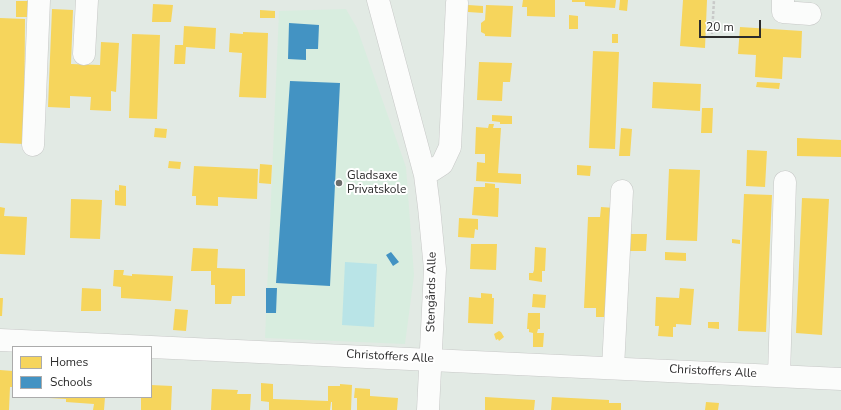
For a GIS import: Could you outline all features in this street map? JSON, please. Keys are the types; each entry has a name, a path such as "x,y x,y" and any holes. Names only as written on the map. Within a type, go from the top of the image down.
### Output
{"street":[{"path":"33,145 40,0"},
{"path":"84,54 87,0"},
{"name":"Stengårds Alle","path":"378,0 425,175 429,207 435,269 428,410"},
{"path":"784,0 783,12 810,14"},
{"path":"425,175 442,164 450,147 457,3"},
{"path":"779,375 785,182"},
{"path":"613,368 622,191"},
{"name":"Christoffers Alle","path":"0,340 136,346"},
{"name":"Christoffers Alle","path":"152,347 841,379"}],"path":[{"path":"712,34 714,0"}],"shaded area":[{"name":"Gladsaxe Privatskole","path":"346,9 357,28 406,167 414,275 405,344 265,338 279,11"},
{"path":"345,262 377,264 374,327 342,325"}],"building: Homes":[{"path":"523,0 555,0 555,17 527,16 527,7 522,7"},
{"path":"572,0 616,0 615,8 585,6 585,2 572,2"},
{"path":"620,0 628,0 627,11 619,10"},
{"path":"683,0 707,0 705,48 680,46"},
{"path":"16,1 29,1 28,17 16,17"},
{"path":"153,4 173,5 171,22 152,22"},
{"path":"468,5 483,6 483,13 468,12"},
{"path":"486,5 513,6 511,37 485,36 485,34 481,32 481,23 485,20"},
{"path":"52,9 73,10 71,64 100,65 101,42 119,43 116,92 111,91 111,111 90,110 91,97 70,96 70,108 48,107"},
{"path":"260,10 275,11 275,18 260,18"},
{"path":"569,15 578,16 578,29 569,29"},
{"path":"0,18 25,19 24,144 0,143"},
{"path":"184,26 216,28 215,49 186,47 185,64 174,64 175,45 183,45"},
{"path":"740,27 802,31 801,58 783,57 782,79 755,77 756,55 738,54"},
{"path":"243,32 268,33 266,98 239,97 242,53 229,52 230,33 243,34"},
{"path":"132,34 160,35 157,119 129,118"},
{"path":"612,34 618,34 618,43 612,43"},
{"path":"593,51 619,52 615,149 589,148"},
{"path":"479,62 512,63 510,82 503,82 502,101 477,100"},
{"path":"653,82 701,84 700,111 652,108"},
{"path":"757,82 780,83 779,89 756,87"},
{"path":"702,108 713,108 712,133 701,133"},
{"path":"492,115 512,116 512,124 500,124 500,122 492,121"},
{"path":"489,124 494,124 493,128 501,128 498,173 521,174 521,184 476,181 477,162 485,163 485,154 475,154 476,127 488,128"},
{"path":"155,128 167,129 166,138 154,137"},
{"path":"621,128 632,129 630,156 619,156"},
{"path":"797,138 841,140 841,157 797,156"},
{"path":"747,150 767,151 765,187 746,186"},
{"path":"169,161 181,162 180,169 168,168"},
{"path":"260,164 272,165 271,184 259,183"},
{"path":"577,165 591,166 590,176 577,175"},
{"path":"194,166 258,169 257,199 218,197 218,206 196,205 196,196 192,196"},
{"path":"669,169 700,170 697,241 666,240"},
{"path":"485,183 495,184 495,188 499,188 498,217 472,215 474,187 485,187"},
{"path":"119,185 126,186 126,206 115,205 115,190 119,191"},
{"path":"744,194 772,195 766,332 738,331"},
{"path":"802,198 829,199 822,335 796,333"},
{"path":"71,199 102,200 100,239 70,238"},
{"path":"0,207 5,208 4,216 27,217 25,255 0,254"},
{"path":"601,207 615,208 610,317 596,317 596,308 584,308 588,217 600,217"},
{"path":"459,218 478,219 478,230 475,229 474,238 458,237"},
{"path":"629,234 647,234 646,251 628,251"},
{"path":"732,239 740,240 740,244 732,243"},
{"path":"471,244 497,244 496,270 470,269"},
{"path":"535,247 546,248 545,271 542,271 542,282 529,280 529,273 533,273 534,270"},
{"path":"193,248 218,249 217,268 245,269 245,296 232,296 231,304 215,304 215,285 211,285 211,271 191,271"},
{"path":"665,252 686,253 686,261 665,260"},
{"path":"114,270 124,270 123,275 132,276 132,274 173,276 171,301 121,298 121,287 113,286"},
{"path":"82,288 101,289 101,311 81,311"},
{"path":"680,288 694,289 691,325 676,324 676,327 673,327 673,337 658,336 659,326 655,326 656,297 679,298"},
{"path":"481,293 492,294 492,298 494,298 493,324 468,323 469,297 481,298"},
{"path":"533,294 546,295 545,308 532,307"},
{"path":"0,298 3,298 2,316 0,316"},
{"path":"175,309 188,310 186,331 173,330"},
{"path":"528,313 540,313 540,329 538,329 537,333 544,333 543,347 533,347 533,333 529,332 529,329 527,329"},
{"path":"708,322 719,322 719,329 708,328"},
{"path":"499,331 504,337 499,341 498,339 496,340 494,334"},
{"path":"0,370 12,371 12,387 10,387 9,410 0,410"},
{"path":"261,383 273,384 273,399 328,401 328,386 340,386 340,384 352,385 351,410 332,410 331,402 330,410 269,410 269,402 261,401"},
{"path":"152,385 172,386 171,410 141,410 141,398 152,398"},
{"path":"355,388 370,389 370,396 398,398 397,410 357,410 357,398 354,398"},
{"path":"212,389 238,390 237,394 251,394 250,410 211,410"},
{"path":"485,397 535,400 534,410 485,410"},
{"path":"552,397 609,400 609,403 621,403 621,410 551,410"},
{"path":"49,398 105,398 104,410 93,410 94,404 66,402 66,399"},
{"path":"706,402 719,403 718,410 705,410"}],"building: Schools":[{"path":"289,23 319,25 318,49 306,49 306,60 288,59"},
{"path":"290,81 340,83 330,286 276,283"},
{"path":"391,252 399,262 393,266 386,255"},
{"path":"266,288 277,288 276,313 266,313"}],"place":[{"name":"Gladsaxe Privatskole","path":"339,183"}]}
